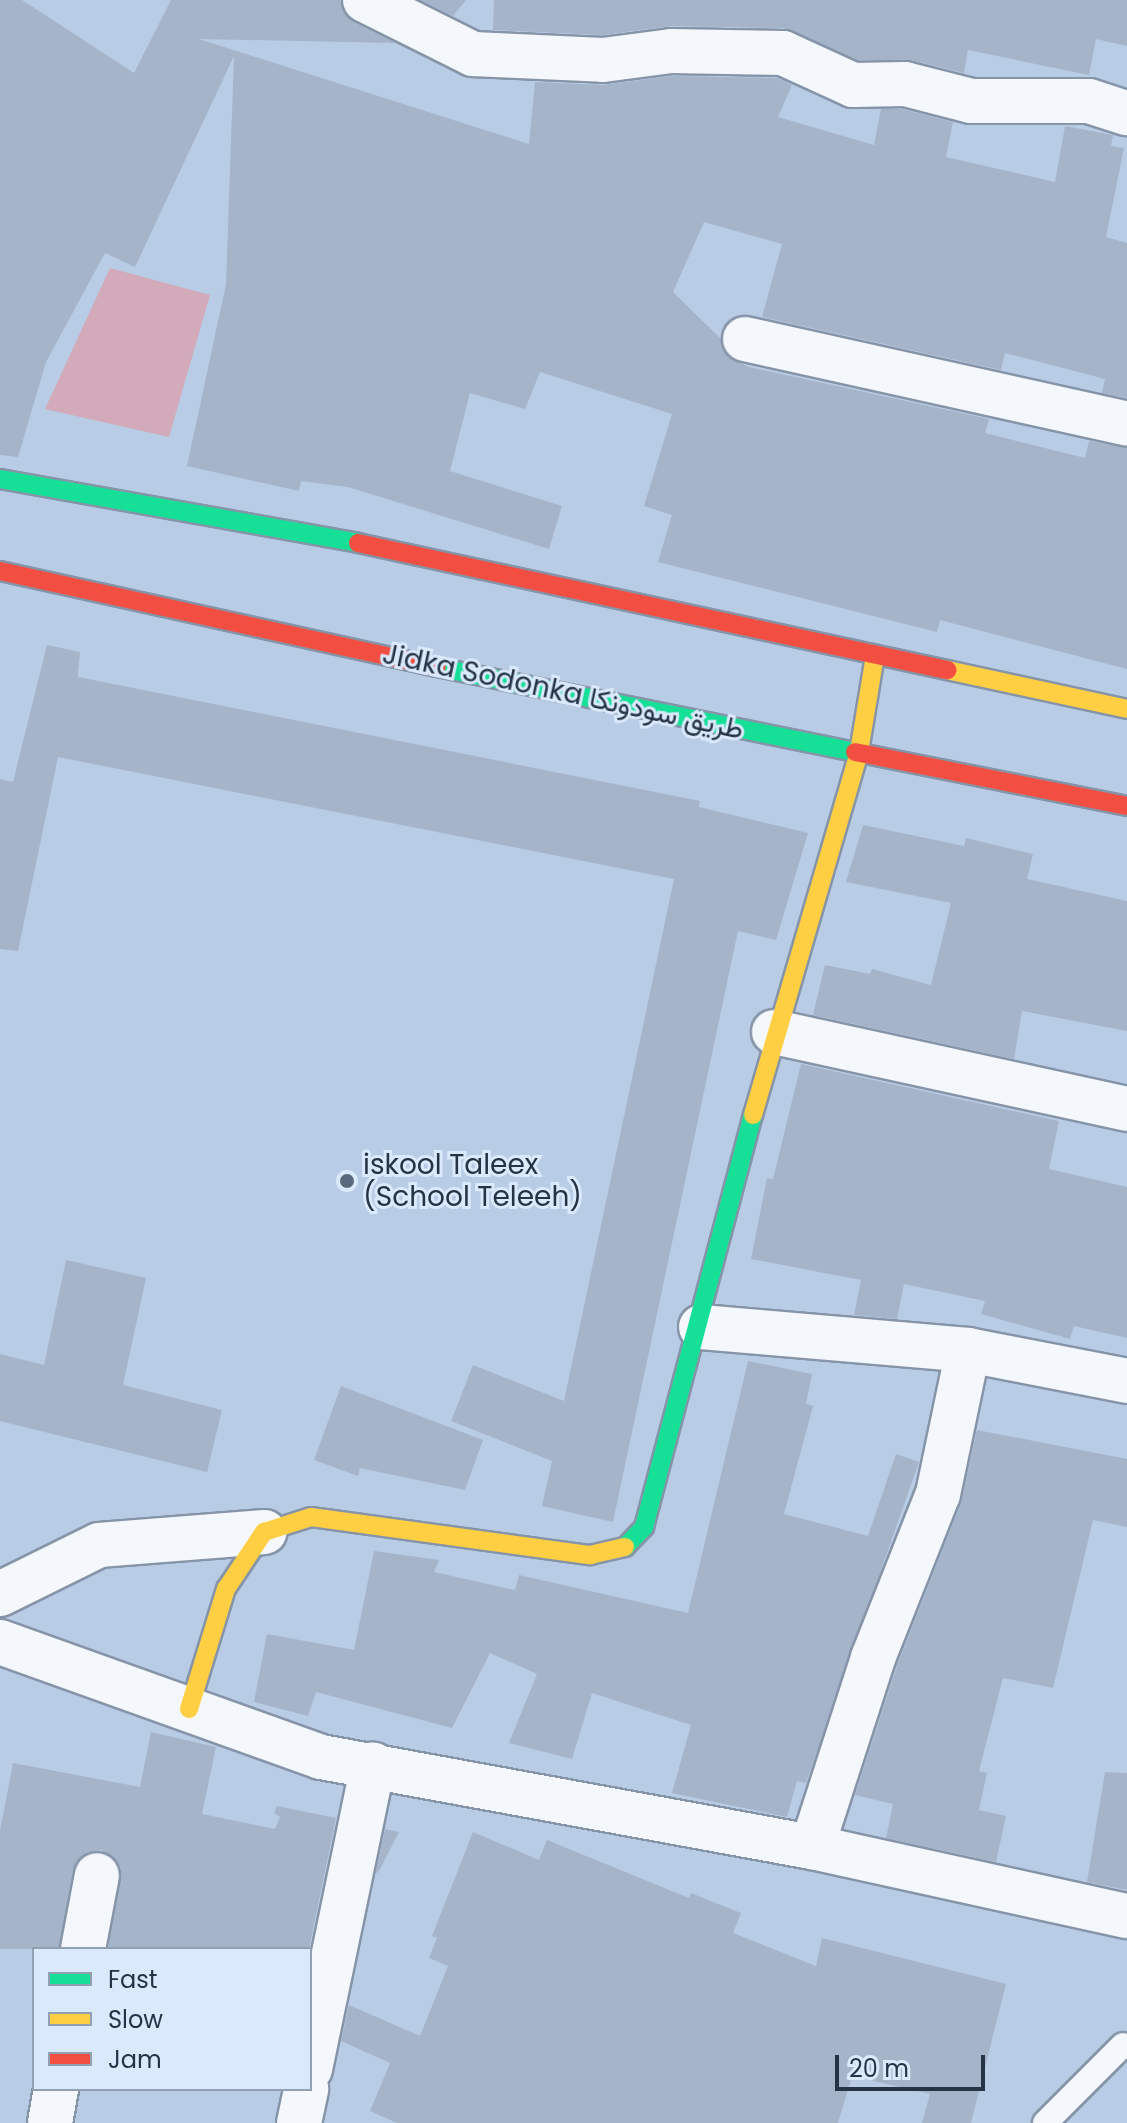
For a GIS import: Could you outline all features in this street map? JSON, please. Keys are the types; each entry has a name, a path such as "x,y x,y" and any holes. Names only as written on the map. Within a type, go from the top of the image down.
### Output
{"main road":[{"path":"0,479 334,538 1127,709"},
{"name":"Jidka Sodonka طريق سودونكا","path":"0,571 535,689 1127,806"},
{"path":"189,1709 226,1589 264,1532 311,1517 590,1555 621,1551 644,1527 658,1487 701,1327 774,1032 859,752 875,655"}],"street":[{"path":"365,0 473,54 603,60 671,51 783,53 853,85 905,84 971,101 1089,101 1127,113"},
{"path":"745,339 1127,424"},
{"path":"774,1032 1127,1109"},
{"path":"701,1327 968,1350 1127,1381"},
{"path":"812,1847 873,1658 938,1494 968,1350"},
{"path":"0,1594 99,1545 264,1532"},
{"path":"0,1642 321,1757 373,1764 812,1847 1127,1916"},
{"path":"312,2059 373,1764"},
{"path":"83,1947 97,1875"},
{"path":"50,2123 56,2091"},
{"path":"299,2123 306,2091"}],"lane":[{"path":"1045,2123 1123,2045"}],"shaded area":[{"path":"110,268 210,295 169,437 45,409"}],"building":[{"path":"0,0 22,0 134,73 171,0 340,0 353,22 395,43 199,39 529,144 535,82 602,85 672,76 777,78 792,85 778,117 874,145 881,109 902,109 953,122 946,157 1055,182 1065,126 1113,135 1111,146 1124,148 1106,237 1127,243 1127,398 1102,393 1105,379 1005,353 1001,370 762,317 782,244 704,222 673,292 721,339 728,357 749,367 989,419 985,433 1085,458 1089,441 1127,448 1127,669 940,620 937,632 658,562 672,515 644,506 672,414 540,372 525,409 470,393 450,471 562,506 549,549 348,487 301,481 299,491 187,466 226,284 234,56 135,267 105,253 46,362 18,457 0,455"},
{"path":"421,0 466,0 453,16"},
{"path":"494,0 1127,0 1127,46 1096,39 1089,75 968,50 964,73 911,60 858,60 783,28 671,26 602,35 493,30"},
{"path":"47,645 80,652 77,685 78,677 700,801 699,807 808,833 776,940 738,931 613,1522 542,1506 552,1461 451,1421 473,1365 564,1401 674,879 58,757 18,951 0,949 0,779 13,782"},
{"path":"863,825 964,846 966,838 1033,854 1027,879 1127,901 1127,1031 1022,1011 1014,1059 813,1015 825,965 870,974 872,969 931,985 951,903 846,882"},
{"path":"801,1064 1059,1121 1049,1169 1127,1187 1127,1338 1074,1326 1070,1339 981,1314 985,1301 904,1284 897,1319 854,1315 861,1280 751,1259 767,1178 773,1179"},
{"path":"66,1260 146,1278 123,1385 222,1410 207,1472 0,1421 0,1354 44,1365"},
{"path":"748,1361 812,1374 806,1404 813,1406 784,1514 868,1536 896,1454 919,1462 806,1783 797,1781 787,1817 672,1793 691,1725 592,1693 572,1759 509,1743 537,1674 490,1653 452,1728 316,1692 308,1716 254,1702 267,1634 354,1650 374,1551 439,1560 434,1572 515,1590 519,1575 688,1613"},
{"path":"341,1386 483,1440 465,1490 360,1468 358,1476 314,1460"},
{"path":"977,1430 1127,1459 1127,1527 1093,1520 1053,1688 1003,1678 979,1771 987,1773 979,1810 1006,1816 996,1862 886,1838 893,1804 855,1795 897,1666 961,1503"},
{"path":"151,1732 216,1747 202,1814 275,1829 280,1817 274,1813 277,1806 336,1818 309,1947 108,1947 121,1868 101,1850 88,1852 73,1870 59,1947 0,1949 0,1831 13,1763 140,1787"},
{"path":"1105,1772 1127,1773 1127,1890 1087,1882"},
{"path":"385,1829 399,1832 378,1873 376,1872"},
{"path":"473,1832 539,1860 547,1840 689,1898 691,1893 741,1913 733,1933 816,1966 822,1938 1006,1984 971,2123 922,2123 930,2094 852,2076 838,2123 397,2123 370,2111 390,2063 341,2041 349,2005 420,2036 448,1966 429,1958 437,1938 432,1936"}],"traffic: fast":[{"path":"0,479 358,543"},
{"path":"437,667 855,752"},
{"path":"625,1547 644,1527 753,1115"}],"traffic: slow":[{"path":"753,1115 859,752 875,655"},
{"path":"947,670 1127,709"},
{"path":"189,1709 226,1589 264,1532 311,1517 590,1555 625,1547"}],"traffic: jam":[{"path":"358,543 947,670"},
{"path":"0,571 437,667"},
{"path":"855,752 1127,806"}],"place":[{"name":"iskool Taleex (School Teleeh)","path":"347,1181"}]}
